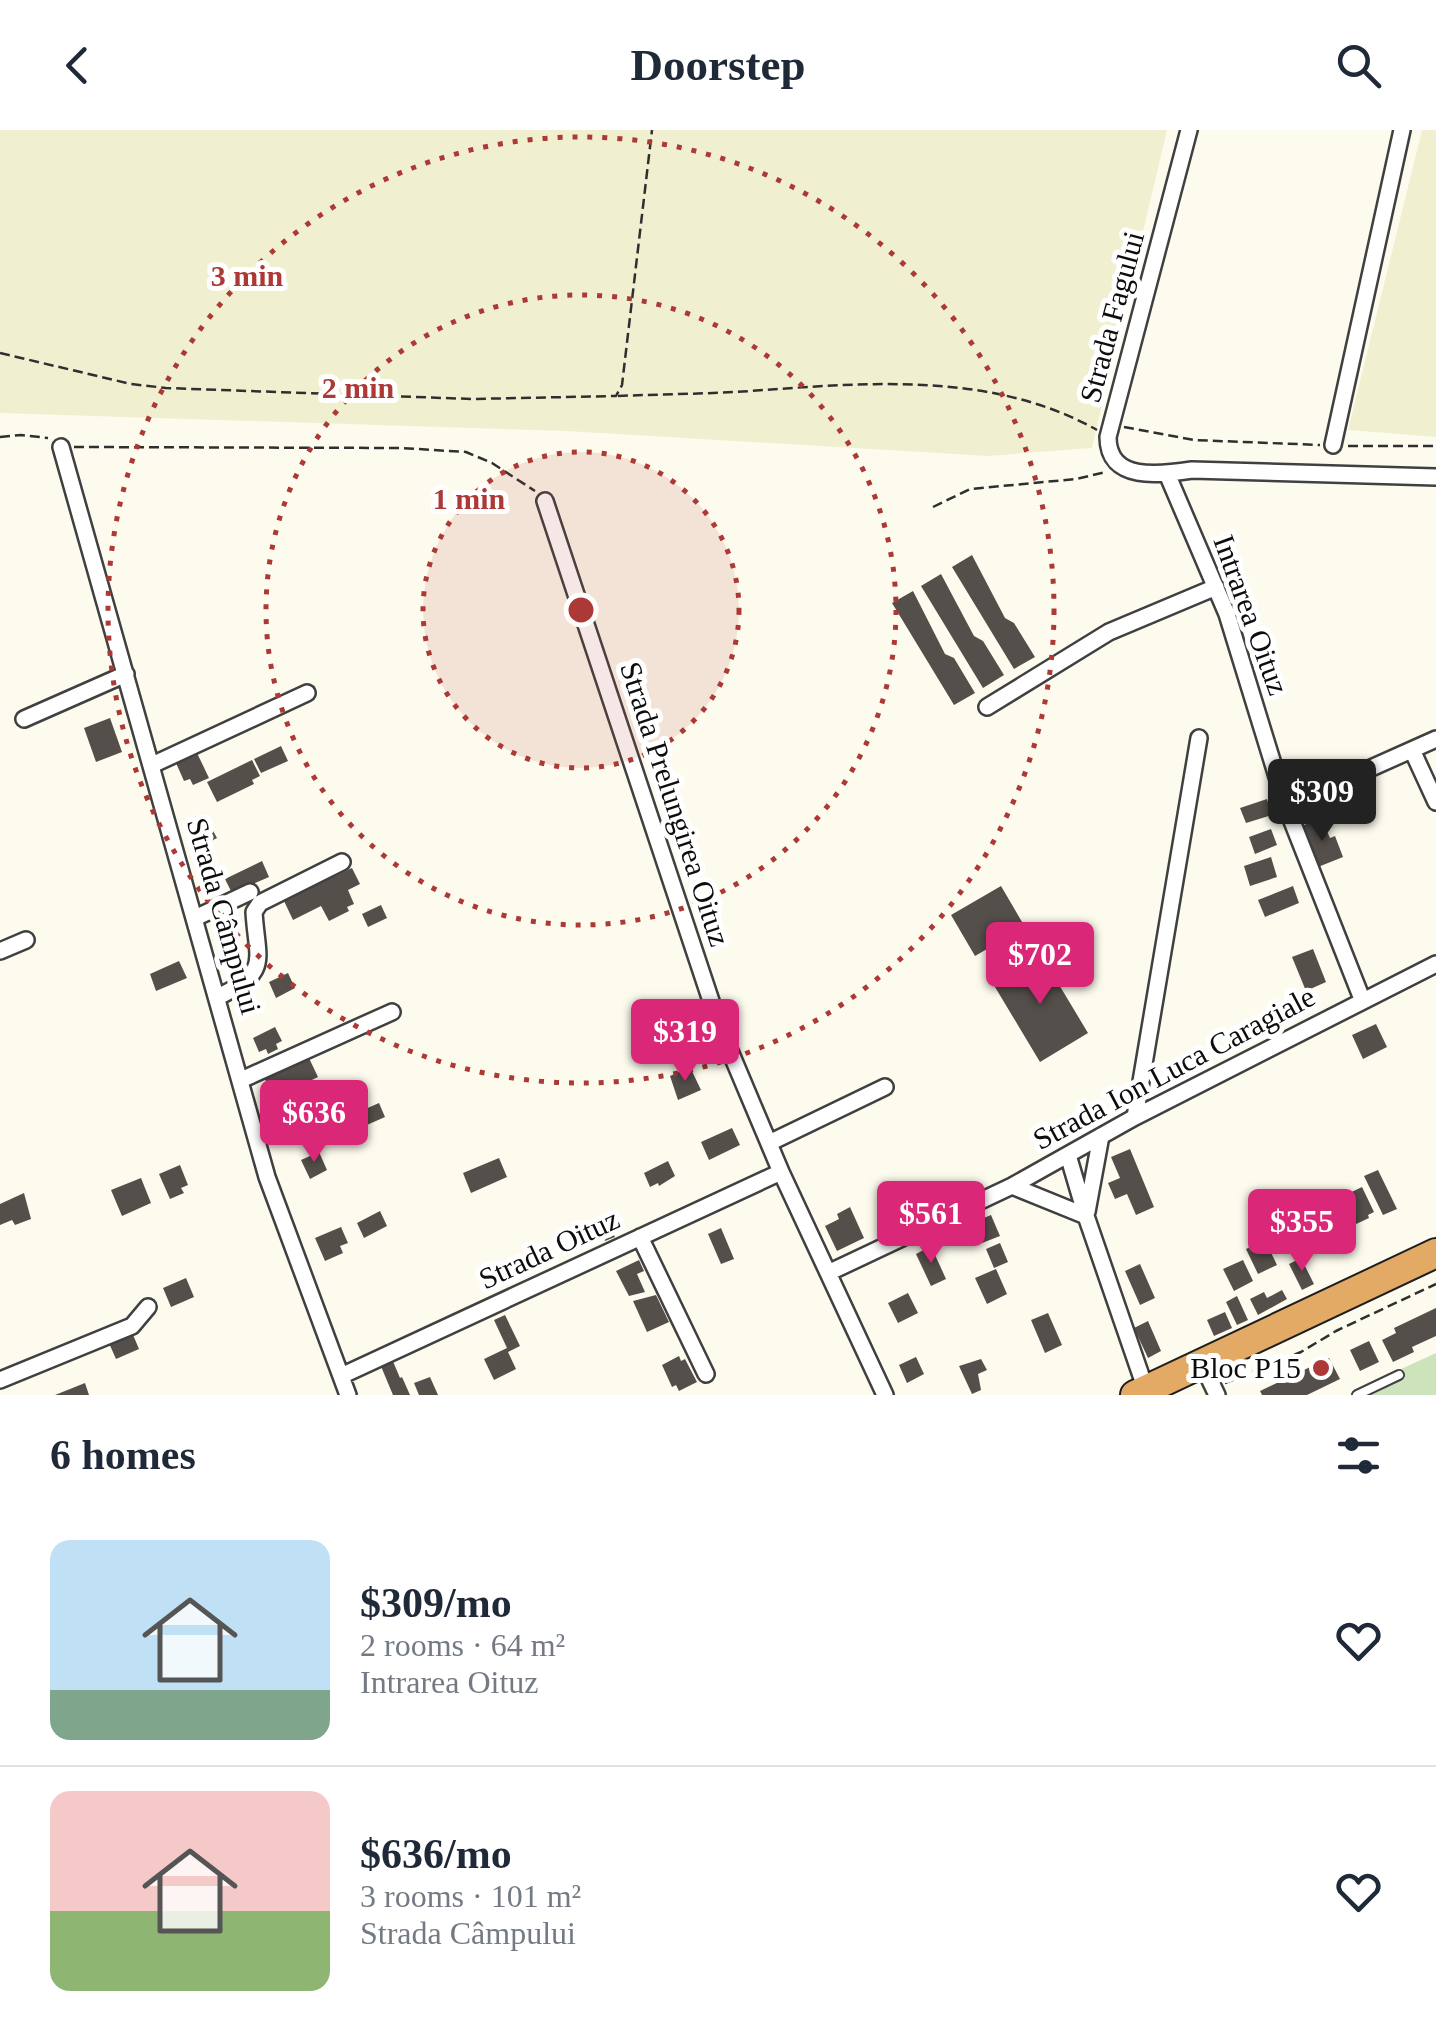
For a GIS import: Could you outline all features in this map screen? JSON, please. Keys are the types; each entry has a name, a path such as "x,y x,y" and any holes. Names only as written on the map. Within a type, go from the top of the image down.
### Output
{"highway":[{"path":"1148,1393 1436,1253"},
{"path":"1148,1393 1212,1386 1436,1265"}],"street":[{"name":"Strada Fagului","path":"1114,461 1108,451 1110,432 1189,130"},
{"path":"1334,446 1402,130"},
{"name":"Strada Câmpului","path":"62,446 279,1216 348,1395"},
{"path":"1114,461 1122,468 1168,476 1192,470 1436,477"},
{"name":"Intrarea Oituz","path":"1168,476 1236,640 1286,806 1362,999"},
{"name":"Strada Prelungirea Oituz","path":"545,501 737,1070 885,1395"},
{"path":"988,706 1109,632 1216,587"},
{"path":"24,719 126,674"},
{"path":"152,765 307,693"},
{"path":"1135,1117 1199,738"},
{"path":"1286,806 1436,739"},
{"path":"1412,750 1436,802"},
{"path":"218,997 252,978 260,965 254,912 260,903 342,862"},
{"path":"196,918 250,892"},
{"path":"0,951 26,940"},
{"name":"Strada Ion Luca Caragiale","path":"830,1272 1012,1186 1135,1117 1436,964"},
{"path":"241,1080 392,1012"},
{"path":"769,1143 885,1087"},
{"path":"1086,1216 1101,1136"},
{"path":"1068,1155 1148,1393"},
{"name":"Strada Oituz","path":"340,1376 782,1172"},
{"path":"1012,1186 1086,1216"},
{"path":"640,1237 706,1374"},
{"path":"0,1380 132,1326 148,1306"}],"lane":[{"path":"1357,1395 1399,1374"}],"path":[{"path":"616,396 622,386 652,130"},
{"path":"0,353 131,384 166,388 472,398 709,394 845,383 923,383 1042,406 1110,432 1194,440 1436,446"},
{"path":"0,437 48,438 62,446 401,448 466,452 528,483 545,501"},
{"path":"934,507 970,489 1098,476 1114,461"},
{"path":"1212,1386 1300,1352 1436,1284"}],"green space":[{"path":"0,130 1167,130 1092,448 988,456 566,431 0,413"},
{"path":"1422,130 1436,130 1436,437 1348,430"},
{"path":"1436,1353 1436,1395 1371,1395 1405,1378 1401,1369"}],"building":[{"path":"972,555 1005,618 1014,623 1035,657 1014,669 952,567"},
{"path":"941,574 974,636 983,641 1004,675 983,688 921,586"},
{"path":"913,591 945,654 954,658 975,693 954,705 892,603"},
{"path":"110,718 122,752 96,762 84,728"},
{"path":"281,746 288,761 261,773 254,759"},
{"path":"197,753 209,778 193,785 190,779 184,781 176,763"},
{"path":"252,760 260,776 252,780 254,784 217,802 207,782"},
{"path":"1267,799 1272,815 1246,823 1240,808"},
{"path":"206,818 217,838 195,849 185,828"},
{"path":"1313,821 1316,828 1324,825 1330,838 1335,836 1343,857 1318,867 1302,826"},
{"path":"1271,829 1277,845 1255,854 1249,837"},
{"path":"1271,857 1277,877 1250,886 1244,866"},
{"path":"262,861 269,877 232,893 225,879"},
{"path":"352,868 360,884 348,890 354,904 347,907 349,911 329,921 321,906 293,920 284,901"},
{"path":"1001,886 1025,927 975,956 951,915"},
{"path":"1293,886 1299,903 1265,917 1258,900"},
{"path":"381,905 387,918 368,927 362,914"},
{"path":"1313,949 1326,982 1306,991 1292,957"},
{"path":"1040,953 1088,1033 1040,1062 992,982"},
{"path":"179,961 187,978 156,991 150,974"},
{"path":"288,973 295,988 276,998 269,982"},
{"path":"1376,1024 1387,1047 1363,1059 1352,1035"},
{"path":"275,1027 282,1041 276,1044 278,1049 268,1054 266,1049 259,1052 253,1038"},
{"path":"308,1056 318,1077 293,1089 291,1084 271,1093 264,1077"},
{"path":"690,1067 701,1090 678,1100 670,1076"},
{"path":"379,1103 385,1117 351,1132 345,1118"},
{"path":"732,1128 740,1145 709,1160 701,1142"},
{"path":"1130,1149 1154,1207 1136,1215 1127,1194 1115,1199 1108,1183 1120,1178 1111,1157"},
{"path":"319,1152 327,1170 310,1179 301,1160"},
{"path":"499,1158 507,1177 471,1193 463,1173"},
{"path":"668,1161 675,1176 650,1187 644,1173"},
{"path":"180,1165 188,1185 181,1188 184,1193 170,1199 159,1174"},
{"path":"1378,1170 1397,1209 1383,1215 1364,1176"},
{"path":"141,1178 151,1203 122,1216 111,1190"},
{"path":"1362,1187 1374,1212 1354,1225 1350,1216 1344,1219 1335,1200"},
{"path":"24,1193 31,1219 0,1225 0,1204"},
{"path":"1313,1201 1329,1233 1315,1240 1300,1207"},
{"path":"850,1207 864,1238 837,1251 825,1226"},
{"path":"380,1211 387,1226 364,1238 357,1223"},
{"path":"991,1215 1000,1236 982,1243 974,1222"},
{"path":"614,1218 619,1230 613,1233 615,1237 598,1239 593,1228"},
{"path":"341,1227 348,1243 340,1246 343,1253 325,1261 315,1238"},
{"path":"721,1228 734,1259 721,1264 708,1234"},
{"path":"1265,1240 1277,1265 1258,1274 1246,1249"},
{"path":"1000,1243 1008,1262 994,1268 986,1249"},
{"path":"931,1246 946,1279 931,1286 916,1254"},
{"path":"1301,1258 1314,1284 1302,1290 1289,1264"},
{"path":"639,1260 644,1271 637,1274 645,1292 629,1296 616,1271"},
{"path":"1243,1260 1253,1281 1234,1291 1223,1269"},
{"path":"1140,1264 1155,1298 1140,1305 1125,1271"},
{"path":"996,1269 1007,1294 987,1304 975,1278"},
{"path":"186,1278 194,1297 171,1307 163,1288"},
{"path":"1282,1290 1287,1299 1258,1315 1250,1299 1264,1292 1267,1298"},
{"path":"908,1293 918,1313 898,1323 888,1303"},
{"path":"656,1295 669,1322 647,1332 633,1301"},
{"path":"1237,1296 1248,1320 1237,1325 1226,1302"},
{"path":"1436,1308 1436,1336 1412,1347 1414,1352 1393,1362 1382,1340 1396,1333 1394,1328"},
{"path":"1225,1312 1232,1328 1214,1336 1207,1320"},
{"path":"1048,1313 1062,1345 1045,1353 1031,1320"},
{"path":"505,1315 520,1346 508,1352 516,1369 494,1380 484,1359 507,1348 494,1320"},
{"path":"1148,1321 1161,1351 1148,1358 1134,1328"},
{"path":"131,1330 139,1349 116,1359 108,1341"},
{"path":"1369,1341 1379,1362 1360,1371 1350,1350"},
{"path":"679,1356 681,1361 685,1359 697,1382 679,1391 676,1385 672,1387 662,1365"},
{"path":"916,1357 924,1374 907,1383 899,1365"},
{"name":"Bloc P15","path":"1329,1358 1340,1379 1307,1395 1262,1395 1260,1391"},
{"path":"392,1359 410,1395 393,1395 380,1364"},
{"path":"981,1359 987,1370 978,1374 981,1390 972,1394 959,1366"},
{"path":"430,1377 438,1395 419,1395 414,1383"},
{"path":"85,1383 89,1395 55,1395"}],"place":[{"name":"Bloc P15","path":"1321,1368"}]}
